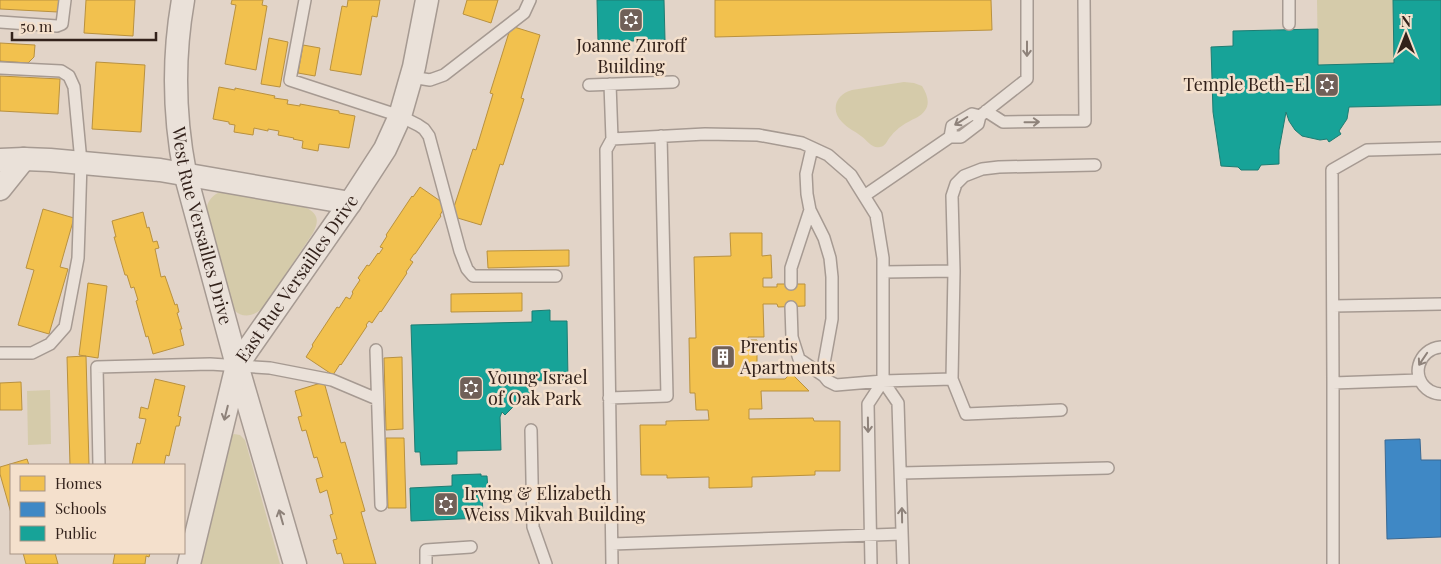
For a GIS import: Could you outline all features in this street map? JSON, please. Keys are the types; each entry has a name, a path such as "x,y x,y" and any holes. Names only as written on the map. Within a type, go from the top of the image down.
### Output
{"street":[{"name":"West Rue Versailles Drive","path":"183,0 177,51 176,109 180,149 237,366 189,564"},
{"name":"East Rue Versailles Drive","path":"295,564 237,366 350,203 385,149 400,116 411,77 418,52 427,0"},
{"path":"0,160 24,159 81,162 185,173 350,203"},
{"path":"0,189 24,159"}],"lane":[{"path":"0,22 56,26 62,24 65,0"},
{"path":"305,0 290,80 400,116 418,125 429,136 460,251 467,269 473,276 556,276"},
{"path":"411,77 430,80 444,75 524,13 530,0"},
{"path":"864,196 950,137 961,137 978,124 983,113 1027,79 1027,0"},
{"path":"983,113 1003,122 1085,120 1084,0"},
{"path":"1289,0 1289,24"},
{"path":"0,68 61,71 70,76 74,86 81,162 78,258 64,327 50,344 32,353 0,353"},
{"path":"589,85 674,82"},
{"path":"610,84 612,139 606,150 612,564"},
{"path":"612,139 705,134 758,135 802,143 828,155 851,175 876,215 883,258 883,381 868,404 871,564"},
{"path":"609,398 667,396 662,136"},
{"path":"812,148 806,174 806,194 810,210 824,238 830,258 832,277 832,319 823,369 824,376"},
{"path":"1333,564 1332,170 1368,150 1441,148"},
{"path":"1061,410 966,414 952,379 954,271 952,196 956,184 964,176 982,169 1096,165"},
{"path":"791,284 790,268 810,210"},
{"path":"883,272 954,271"},
{"path":"1333,306 1441,304"},
{"path":"791,307 792,337 798,359 836,385 883,381 952,379"},
{"path":"1441,347 1428,352 1418,367 1419,380 1425,387 1436,394 1441,394"},
{"path":"376,350 381,505"},
{"path":"99,464 97,367 210,364 270,368 332,380 377,399"},
{"path":"1333,383 1419,380"},
{"path":"883,381 898,403 902,564"},
{"path":"531,430 533,527 546,564"},
{"path":"901,473 1108,468"},
{"path":"612,544 902,534"},
{"path":"426,564 426,550 471,547"}],"shaded area":[{"path":"1317,0 1393,0 1394,63 1318,65"},
{"path":"904,82 922,86 927,95 927,108 921,115 896,130 882,146 872,145 846,126 838,117 836,103 846,92"},
{"path":"218,193 229,193 305,207 313,212 317,221 313,233 265,305 254,314 242,315 234,310 206,212 209,201"},
{"path":"50,390 51,444 28,445 27,391"},
{"path":"234,434 240,435 245,440 280,564 200,564 230,437"}],"building: Homes":[{"path":"0,0 59,0 58,12 0,9"},
{"path":"86,0 135,0 133,36 84,33"},
{"path":"232,0 263,0 262,5 267,6 256,70 225,64 236,5 231,4"},
{"path":"348,0 380,0 377,17 372,16 361,75 330,70 342,6 347,7"},
{"path":"467,0 498,0 491,23 463,14"},
{"path":"715,0 991,0 992,30 715,37"},
{"path":"511,26 540,35 521,98 524,99 503,165 500,164 481,225 451,216 473,149 476,150 493,94 490,93"},
{"path":"269,38 288,42 280,87 261,84"},
{"path":"0,43 35,45 34,57 28,63 0,61"},
{"path":"303,45 320,48 315,76 298,73"},
{"path":"96,62 145,65 141,132 92,129"},
{"path":"0,76 60,79 58,114 0,111"},
{"path":"219,87 235,90 235,88 275,96 274,98 288,100 287,104 300,106 300,104 355,116 349,148 319,144 318,151 302,148 303,141 278,135 279,131 268,129 268,131 254,128 253,135 234,132 235,125 213,119"},
{"path":"420,187 446,205 441,216 410,260 413,262 407,273 381,312 372,323 369,321 333,375 306,357 337,307 339,308 346,297 350,299 360,280 358,278 367,265 369,266 379,254 383,248 380,247 386,235"},
{"path":"43,209 74,218 60,267 68,269 49,334 18,325 34,270 26,268"},
{"path":"143,212 153,242 157,241 159,248 155,249 161,277 165,276 175,305 177,304 179,312 177,313 184,345 153,354 148,336 146,337 134,287 131,288 127,275 125,275 114,237 116,237 112,221"},
{"name":"Prentis Apartments","path":"730,233 762,233 762,256 771,255 772,278 763,278 763,287 777,287 777,284 805,284 805,306 778,307 777,304 763,304 764,337 748,337 748,340 757,340 757,379 785,379 791,373 809,391 761,391 762,409 749,409 749,419 813,418 814,421 840,421 840,471 815,471 815,475 752,477 752,487 709,488 709,477 667,478 667,475 641,475 640,425 666,425 666,421 709,420 708,410 696,410 695,393 690,393 689,338 696,338 694,257 731,256"},
{"path":"569,250 569,266 488,268 487,251"},
{"path":"88,283 107,286 98,358 79,355"},
{"path":"522,293 522,311 451,312 451,294"},
{"path":"86,356 89,464 70,464 67,357"},
{"path":"402,357 403,429 386,430 384,358"},
{"path":"155,379 185,386 178,416 181,417 179,426 176,426 169,456 166,455 164,464 132,464 137,443 140,444 146,419 139,418 141,407 148,409"},
{"path":"21,382 22,410 0,410 0,383"},
{"path":"324,382 341,443 345,442 365,511 361,512 376,564 344,564 341,553 337,554 333,540 337,539 330,515 333,514 327,490 320,493 316,479 323,477 317,457 314,458 306,430 302,431 298,417 302,416 295,391"},
{"path":"386,438 404,438 406,508 388,508"},
{"path":"27,459 29,464 10,464"},
{"path":"10,464 10,509 0,474 0,467"},
{"path":"23,554 55,554 58,564 26,564"},
{"path":"115,554 150,554 149,557 146,556 145,564 113,564"}],"building: Schools":[{"path":"1420,439 1421,460 1441,460 1441,537 1387,539 1385,440"}],"building: Public":[{"name":"Joanne Zuroff Building","path":"597,0 664,0 665,40 598,42"},
{"name":"Temple Beth-El","path":"1393,0 1441,0 1441,105 1349,107 1347,119 1339,131 1341,134 1329,142 1327,139 1320,140 1302,136 1289,121 1286,112 1279,150 1279,164 1261,165 1258,170 1241,170 1238,167 1221,166 1213,112 1211,47 1233,46 1233,31 1318,29 1318,65 1394,63"},
{"name":"Young Israel of Oak Park","path":"550,310 550,321 567,321 568,380 530,381 530,395 516,398 519,401 505,415 502,412 500,417 501,450 457,451 457,464 421,465 420,452 415,452 411,325 532,322 532,311"},
{"name":"Irving & Elizabeth Weiss Mikvah Building","path":"481,474 481,476 487,476 488,490 482,490 483,518 411,521 410,488 452,486 452,475"}],"place":[{"name":"Joanne Zuroff Building","path":"631,20"},
{"name":"Temple Beth-El","path":"1327,85"},
{"name":"Prentis Apartments","path":"723,357"},
{"name":"Young Israel of Oak Park","path":"471,388"},
{"name":"Irving & Elizabeth Weiss Mikvah Building","path":"446,504"}]}
